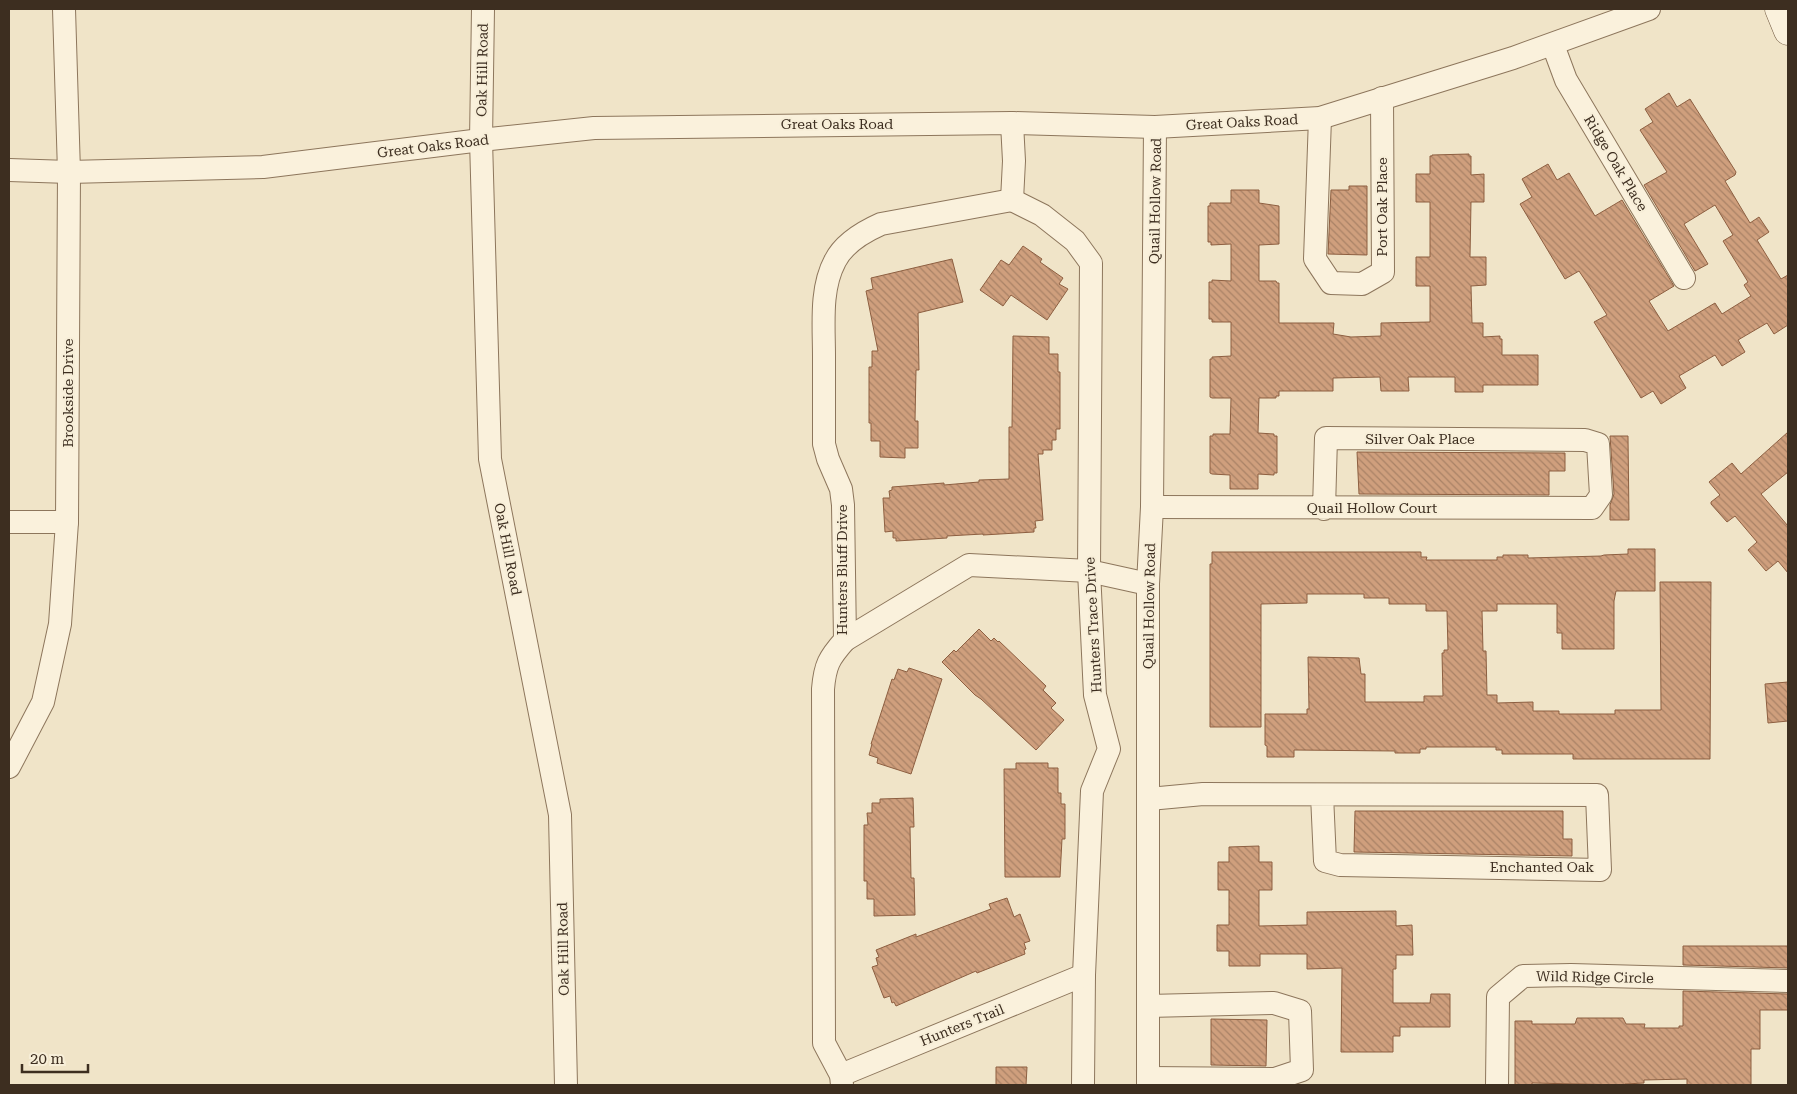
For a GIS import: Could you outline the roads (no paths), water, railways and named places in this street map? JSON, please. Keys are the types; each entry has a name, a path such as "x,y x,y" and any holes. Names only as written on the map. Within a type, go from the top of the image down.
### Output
{"main road":[{"path":"1779,9 1788,31"}],"street":[{"name":"Brookside Drive","path":"9,767 43,702 60,624 67,522 69,172 64,9"},
{"name":"Oak Hill Road","path":"483,9 481,140 490,459 560,815 566,1085"},
{"name":"Great Oaks Road","path":"9,170 69,172 263,167 594,128 1012,123 1155,127 1320,118 1554,45 1649,9"},
{"name":"Ridge Oak Place","path":"1554,45 1566,80 1684,278"},
{"name":"Port Oak Place","path":"1320,118 1315,259 1331,283 1362,284 1382,272 1382,98"},
{"path":"1012,123 1014,161 1012,200"},
{"name":"Quail Hollow Road","path":"1148,1082 1148,584 1152,507 1155,127"},
{"name":"Hunters Trace Drive","path":"1012,200 1042,215 1075,241 1091,262 1089,571 1095,695 1109,749 1092,791 1084,975 1083,1085"},
{"name":"Hunters Bluff Drive","path":"841,1080 824,1043 823,689 824,670 834,652 845,640 843,505 841,488 828,459 824,444 824,313 828,277 835,260 847,245 864,231 881,224 1012,200"},
{"name":"Silver Oak Place","path":"1324,509 1326,438 1585,440"},
{"name":"Quail Hollow Court","path":"1152,507 1324,509 1592,508 1601,495 1598,444 1585,440"},
{"path":"9,522 67,522"},
{"path":"845,640 969,565 1089,571 1148,584"},
{"name":"Enchanted Oak","path":"1149,799 1203,794 1322,794 1597,795 1600,870 1340,865 1325,862 1322,794"},
{"name":"Hunters Trail","path":"841,1080 1084,975"},
{"name":"Wild Ridge Circle","path":"1497,1085 1498,997 1523,976 1571,975 1788,981"},
{"path":"1148,1006 1274,1003 1300,1011 1302,1070 1275,1079 1148,1082"}]}
